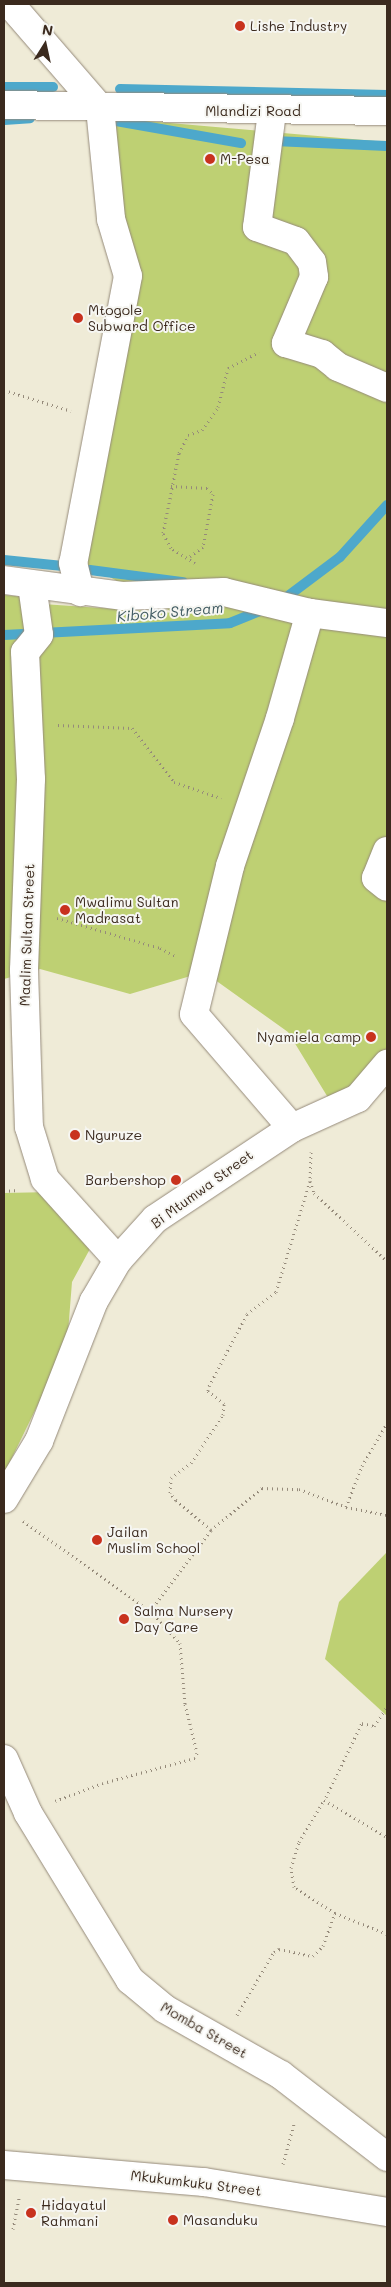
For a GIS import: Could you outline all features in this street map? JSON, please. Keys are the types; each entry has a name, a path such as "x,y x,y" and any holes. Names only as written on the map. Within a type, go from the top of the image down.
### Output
{"street":[{"path":"10,4 109,109 110,219 128,276 104,415 73,563 80,592"},
{"name":"Mlandizi Road","path":"4,105 272,112 387,111"},
{"path":"272,112 256,227 296,241 312,262 314,276 286,343 322,354 338,367 387,388"},
{"path":"4,580 80,592 122,596 224,592 310,613 387,623"},
{"name":"Maalim Sultan Street","path":"32,585 39,635 25,652 28,726 29,910 25,1018 33,1151 48,1182 118,1260"},
{"path":"300,1125 280,1108 198,1023 195,1003 248,806 280,718 310,613"},
{"path":"387,851 376,878 387,887"},
{"name":"Bi Mtumwa Street","path":"11,1509 94,1301 118,1260 156,1219 300,1125 358,1098 387,1064"},
{"name":"Momba Street","path":"4,1759 28,1813 130,1980 165,2010 305,2093 387,2157"},
{"name":"Mkukumkuku Street","path":"4,2165 277,2193 387,2212"}],"path":[{"path":"224,592 207,585 190,556 170,548 163,534 170,486 188,435 202,430 218,407 228,368 286,343"},
{"path":"4,390 61,410 104,415"},
{"path":"170,486 212,492 203,547 190,556"},
{"path":"28,726 126,725 174,782 248,806"},
{"path":"29,910 160,948 204,972"},
{"path":"300,1125 310,1181 326,1208 387,1262"},
{"path":"211,1530 170,1493 171,1478 191,1464 223,1415 224,1404 208,1391 209,1386 247,1314 276,1292 310,1181"},
{"path":"346,1507 362,1466 387,1422"},
{"path":"150,1611 211,1530 245,1498 278,1485 346,1507 387,1516"},
{"path":"11,1509 150,1611 180,1643 185,1704 196,1757 103,1782 28,1813"},
{"path":"387,1707 374,1726 362,1723 326,1797 299,1842 291,1876 294,1887 335,1913 387,1934"},
{"path":"326,1797 387,1837"},
{"path":"221,2042 274,1952 279,1949 317,1955 335,1913"},
{"path":"277,2193 287,2144 305,2093"}],"green space":[{"path":"112,118 387,142 387,1048 335,1109 288,1032 204,972 130,994 40,969 4,979 4,595 25,597 28,603 174,613 83,562 126,338"},
{"path":"52,1192 91,1247 72,1282 67,1345 4,1474 4,1193"},
{"path":"387,1552 387,1716 325,1659 339,1602"}],"waterway":[{"path":"4,87 53,87"},
{"path":"120,89 387,95"},
{"path":"4,120 30,118"},
{"path":"116,121 241,143"},
{"path":"274,141 387,146"},
{"name":"Kiboko Stream","path":"280,602 340,557 387,505"},
{"path":"4,560 63,566"},
{"path":"90,570 183,582"},
{"name":"Kiboko Stream","path":"4,635 230,623 265,609"}],"place":[{"name":"Lishe Industry","path":"240,26"},
{"name":"M-Pesa","path":"210,159"},
{"name":"Mtogole Subward Office","path":"78,318"},
{"name":"Mwalimu Sultan Madrasat","path":"65,910"},
{"name":"Nyamiela camp","path":"371,1037"},
{"name":"Nguruze","path":"75,1135"},
{"name":"Barbershop","path":"176,1180"},
{"name":"Jailan Muslim School","path":"97,1540"},
{"name":"Salma Nursery Day Care","path":"124,1619"},
{"name":"Hidayatul Rahmani","path":"31,2213"},
{"name":"Masanduku","path":"173,2220"}]}
